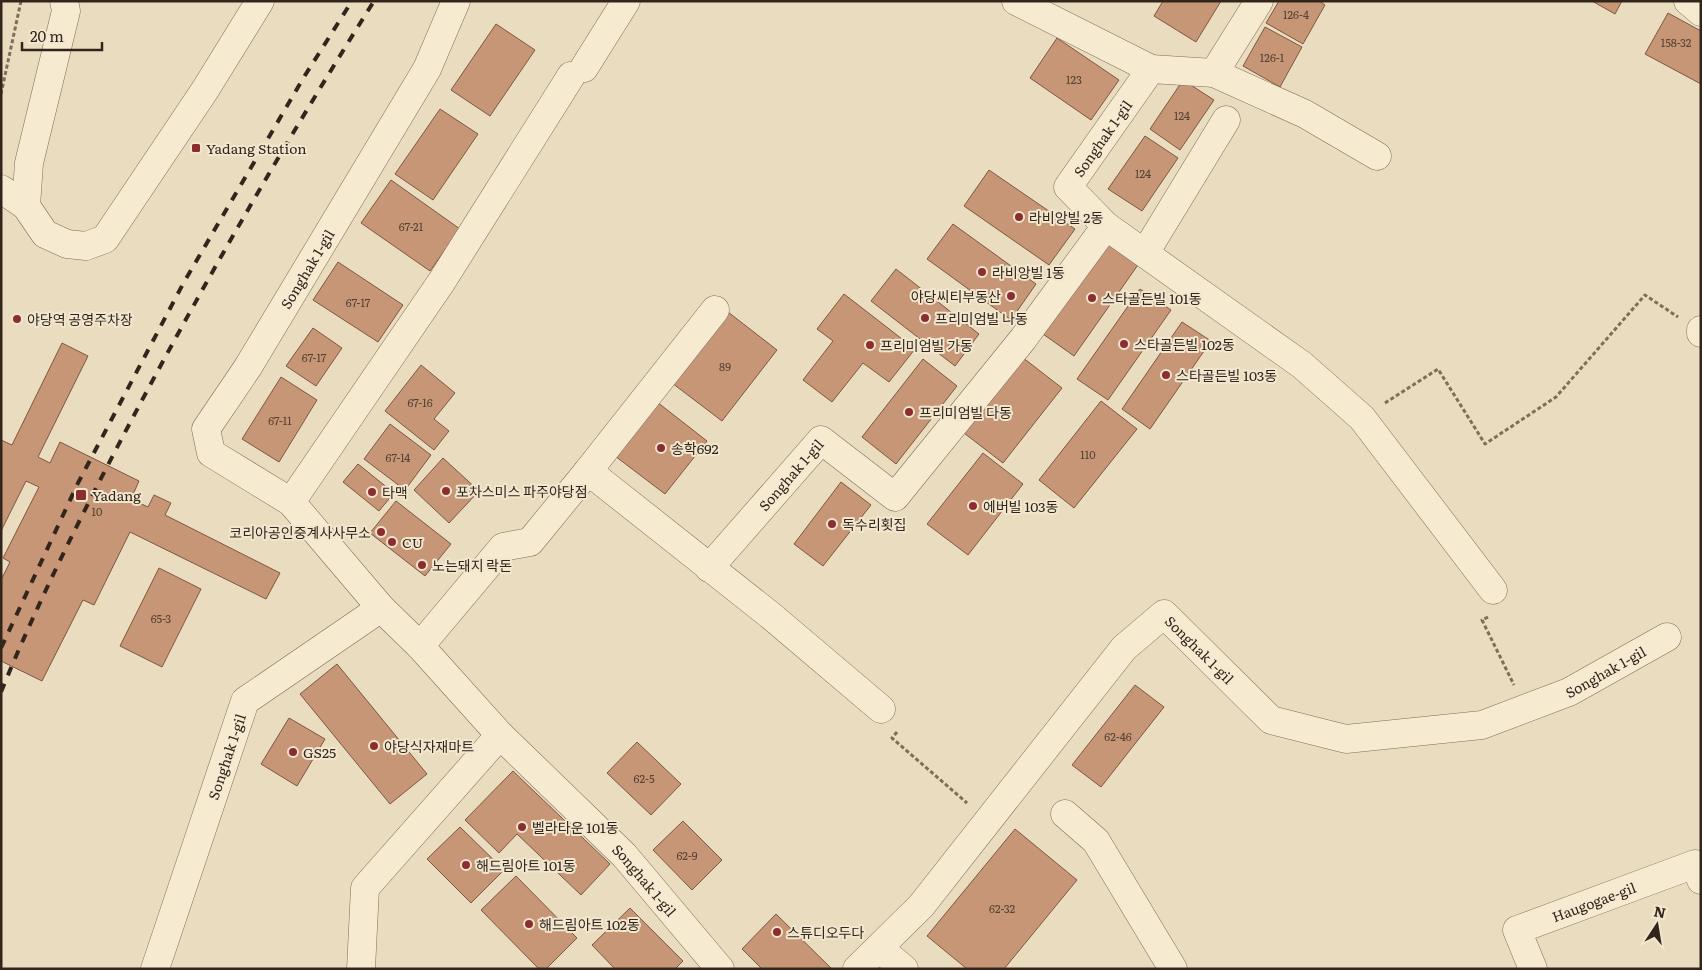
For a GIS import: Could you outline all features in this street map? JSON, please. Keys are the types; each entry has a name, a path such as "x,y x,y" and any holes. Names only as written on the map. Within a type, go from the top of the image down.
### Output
{"street":[{"path":"26,206 29,163 66,11 64,1"},
{"path":"1,189 26,206 45,234 67,244 86,246 105,239 205,90 260,1"},
{"name":"Songhak 1-gil","path":"456,1 427,69 248,367 206,429 211,453 291,502 381,608 420,646 500,735 624,855 720,969"},
{"path":"291,502 442,281 577,72 626,1"},
{"path":"1016,1 1151,69 1214,73 1305,114 1377,156"},
{"path":"1214,73 1259,1"},
{"path":"1688,1 1701,12"},
{"name":"Songhak 1-gil","path":"1151,69 1068,187 1106,226 1302,365 1362,418 1493,590"},
{"path":"1145,253 1226,120"},
{"name":"Songhak 1-gil","path":"709,568 821,440 895,498 1023,339 1106,226"},
{"path":"420,646 503,547 530,542 715,310"},
{"path":"588,471 770,615 881,709"},
{"name":"Songhak 1-gil","path":"155,969 245,702 381,608"},
{"name":"Songhak 1-gil","path":"857,969 921,906 1124,648 1164,614 1271,720 1346,740 1482,725 1569,692 1667,637"},
{"path":"361,969 365,888 500,735"},
{"path":"1065,814 1096,841 1173,969"},
{"name":"Haugogae-gil","path":"1533,969 1517,930 1695,864 1701,880"},
{"path":"879,948 904,969"}],"path":[{"path":"1,94 21,1"},
{"path":"1362,418 1438,369 1485,444 1556,397 1645,295 1700,332"},
{"path":"1490,617 1482,620 1525,708"},
{"path":"881,709 902,725 892,738 988,821"}],"building":[{"path":"1163,1 1221,1 1196,42 1154,16"},
{"path":"1279,1 1319,1 1325,5 1303,44 1266,23"},
{"path":"1592,1 1622,1 1615,14"},
{"path":"1668,13 1701,31 1701,84 1645,54"},
{"path":"496,24 535,50 490,116 451,90"},
{"path":"1265,27 1302,47 1280,87 1243,66"},
{"path":"1057,38 1119,80 1091,120 1030,78"},
{"path":"1183,80 1214,100 1180,150 1150,129"},
{"path":"440,109 478,134 433,200 395,174"},
{"path":"1145,136 1178,158 1142,211 1108,189"},
{"name":"라비앙빌 2동","path":"989,170 1075,229 1049,265 964,206"},
{"path":"391,180 460,229 430,271 361,223"},
{"name":"라비앙빌 1동","path":"953,224 1036,284 1011,320 927,259"},
{"name":"스타골든빌 101동","path":"1109,240 1140,262 1074,356 1043,334"},
{"path":"338,262 403,305 378,342 313,300"},
{"name":"프리미엄빌 나동","path":"896,269 979,334 955,366 871,301"},
{"name":"스타골든빌 102동","path":"1140,289 1171,310 1108,400 1077,379"},
{"name":"프리미엄빌 가동","path":"844,294 915,349 889,382 863,363 832,402 803,380 833,341 817,329"},
{"path":"728,312 777,350 722,421 672,383"},
{"name":"스타골든빌 103동","path":"1182,322 1211,341 1150,429 1122,409"},
{"path":"313,328 342,348 316,386 286,366"},
{"path":"62,343 88,356 38,457 50,463 60,442 139,481 131,499 148,507 154,495 171,503 165,515 280,573 266,599 130,532 94,605 83,600 42,681 1,661 1,580 10,562 3,558 39,487 26,481 1,531 1,440 12,445"},
{"path":"1022,357 1062,388 1003,463 964,433"},
{"name":"프리미엄빌 다동","path":"923,359 957,386 896,464 862,437"},
{"path":"421,365 455,393 434,419 449,431 434,450 385,411"},
{"path":"281,377 317,400 279,462 242,439"},
{"path":"1101,401 1137,429 1074,508 1039,480"},
{"name":"송학692","path":"657,402 707,441 665,494 615,456"},
{"path":"390,424 431,455 405,490 364,459"},
{"name":"에버빌 103동","path":"983,453 1023,484 968,555 927,524"},
{"name":"포차스미스 파주야당점","path":"443,458 479,491 449,523 414,490"},
{"path":"358,464 394,493 379,511 343,482"},
{"name":"독수리횟집","path":"841,482 871,505 823,566 794,544"},
{"path":"396,501 451,544 425,576 370,533"},
{"path":"159,568 201,589 162,667 120,646"},
{"name":"야당식자재마트","path":"337,664 427,774 390,804 300,694"},
{"path":"1135,685 1164,707 1101,787 1072,765"},
{"name":"GS25","path":"289,718 325,739 297,786 261,764"},
{"path":"637,742 681,784 651,815 607,773"},
{"name":"벨라타운 101동","path":"513,771 610,864 581,895 517,834 499,853 465,820"},
{"path":"683,821 722,860 692,890 653,850"},
{"name":"해드림아트 101동","path":"460,827 504,870 471,903 427,859"},
{"path":"1015,829 1077,880 1004,969 967,969 927,936"},
{"name":"해드림아트 102동","path":"516,876 577,938 546,969 539,969 481,910"},
{"path":"630,908 683,961 675,969 615,969 592,945"},
{"name":"스튜디오두다","path":"776,914 832,969 762,969 742,949"}],"railway":[{"path":"1,648 78,483 184,282 304,77 352,1"},
{"path":"1,692 16,655 67,546 168,353 253,201 374,1"}],"place":[{"name":"Yadang Station","path":"196,148"},
{"name":"라비앙빌 2동","path":"1019,217"},
{"name":"라비앙빌 1동","path":"982,272"},
{"name":"야당씨티부동산","path":"1011,296"},
{"name":"스타골든빌 101동","path":"1092,298"},
{"name":"프리미엄빌 나동","path":"925,318"},
{"name":"야당역 공영주차장","path":"17,319"},
{"name":"스타골든빌 102동","path":"1124,344"},
{"name":"프리미엄빌 가동","path":"870,345"},
{"name":"스타골든빌 103동","path":"1166,375"},
{"name":"프리미엄빌 다동","path":"909,412"},
{"name":"송학692","path":"661,448"},
{"name":"포차스미스 파주야당점","path":"446,491"},
{"name":"타맥","path":"372,492"},
{"name":"Yadang","path":"81,495"},
{"name":"에버빌 103동","path":"973,506"},
{"name":"독수리횟집","path":"832,524"},
{"name":"코리아공인중계사사무소","path":"381,532"},
{"name":"CU","path":"392,542"},
{"name":"노는돼지 락돈","path":"422,565"},
{"name":"야당식자재마트","path":"374,746"},
{"name":"GS25","path":"293,752"},
{"name":"벨라타운 101동","path":"522,827"},
{"name":"해드림아트 101동","path":"466,865"},
{"name":"해드림아트 102동","path":"529,924"},
{"name":"스튜디오두다","path":"777,932"}]}
